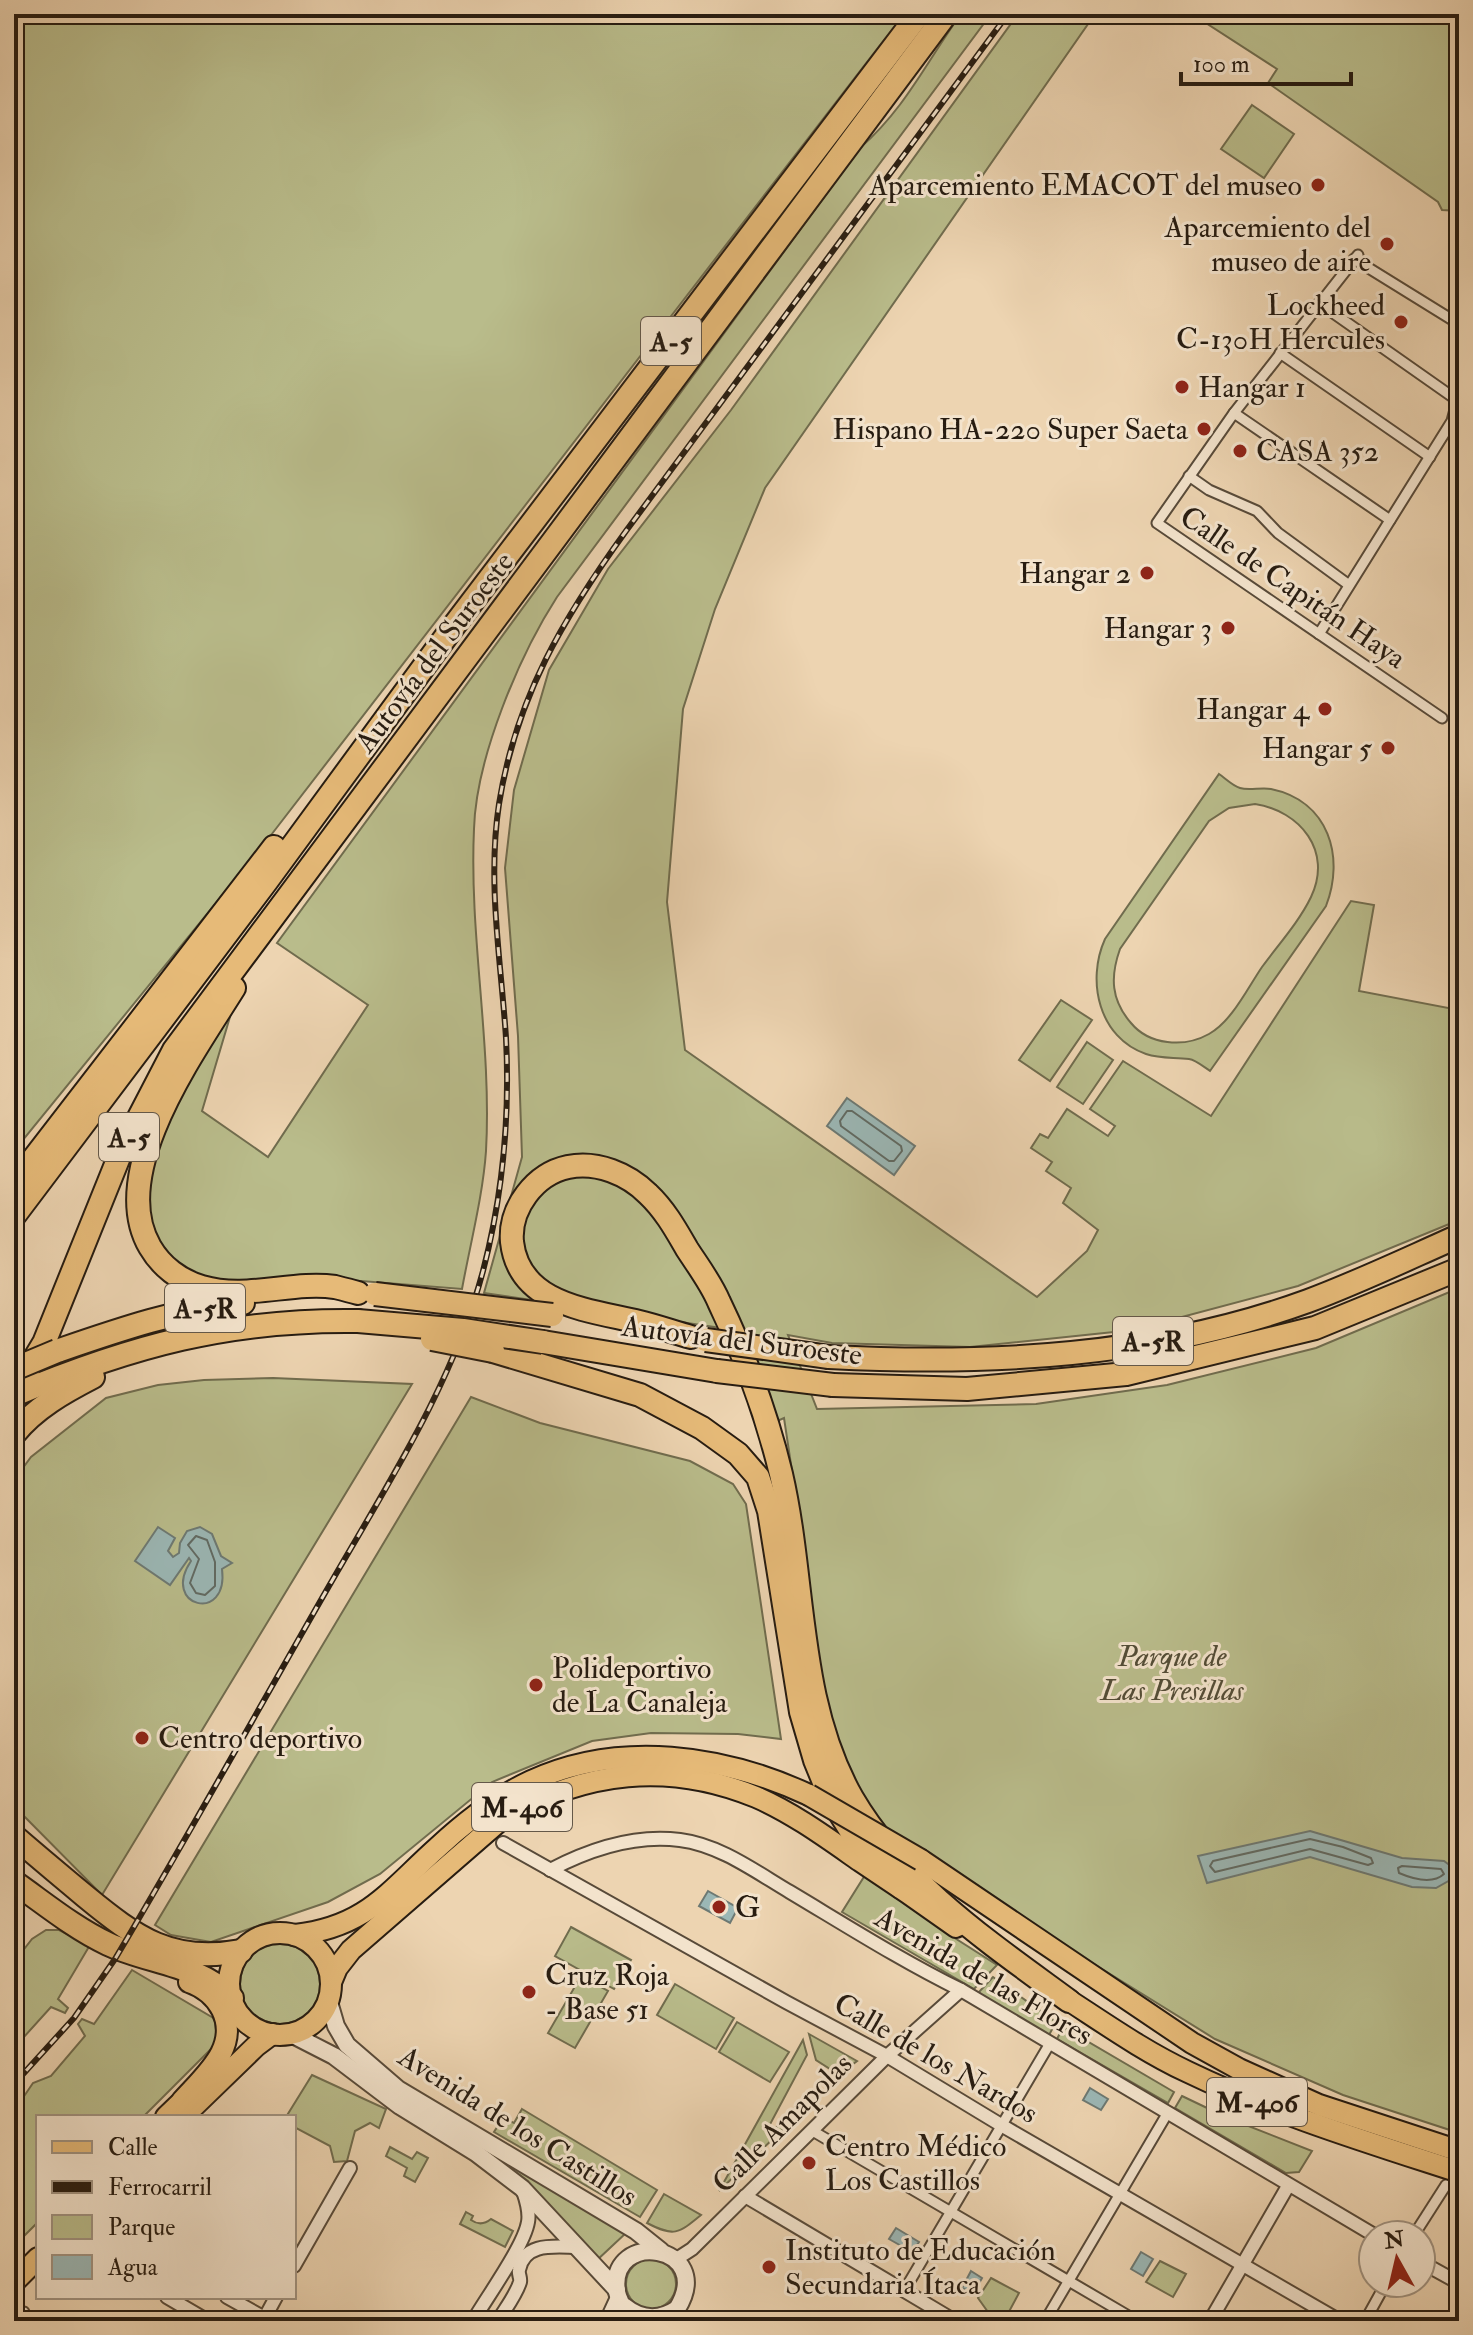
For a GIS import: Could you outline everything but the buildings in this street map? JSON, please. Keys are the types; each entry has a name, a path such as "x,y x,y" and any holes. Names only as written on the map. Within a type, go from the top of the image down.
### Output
{"highway":[{"name":"Autovía del Suroeste","path":"14,1216 463,614 919,14"},
{"name":"Autovía del Suroeste","path":"14,1394 44,1343 121,1152 167,1063 208,1002 946,14"},
{"path":"14,1184 428,648 463,614"},
{"path":"284,902 176,1085 157,1123 138,1177 140,1226 163,1264 186,1281 201,1287 242,1292 333,1287 367,1294"},
{"path":"698,1339 642,1322 572,1308 539,1291 522,1274 514,1256 511,1233 515,1215 534,1186 564,1167 583,1165 604,1168 630,1180 664,1211 719,1300 761,1406 781,1477 814,1699 824,1735 851,1795 865,1818 900,1861 940,1901 1069,2001"},
{"name":"Autovía del Suroeste","path":"14,1369 140,1322 214,1305 367,1294 552,1315 829,1357 969,1361 1046,1356 1134,1345 1224,1326 1308,1301 1459,1236"},
{"name":"Autovía del Suroeste","path":"14,1394 117,1355 211,1331 295,1322 358,1321 463,1330 717,1371 833,1385 967,1389 1126,1374 1315,1328 1459,1269"},
{"path":"358,1321 398,1333 493,1351 640,1395 702,1428 738,1454 758,1477 769,1511 801,1712 815,1760 830,1797 854,1836 901,1887"},
{"path":"14,1434 25,1420 57,1396 167,1341"},
{"path":"14,1836 135,1936 177,1952 219,1955 241,1951"},
{"path":"14,1851 110,1916"},
{"path":"14,1868 130,1952"},
{"path":"14,1882 91,1936 200,1974 232,1998"}],"main road":[{"name":"M-406","path":"295,1935 324,1931 356,1917 384,1898 438,1846 493,1802 531,1781 567,1767 600,1759 693,1760 753,1773 809,1795 921,1860 1180,2035 1239,2069 1319,2105 1459,2151"},
{"name":"M-406","path":"332,1980 351,1950 504,1817 564,1789 608,1777 668,1775 696,1779 754,1797 796,1818 901,1887 988,1950 1125,2038 1186,2071 1310,2124 1453,2178"},
{"path":"183,2109 281,2034 310,2025 329,2002 332,1980 323,1956 317,1948 285,1932 264,1935 241,1951 232,1966 229,1982 232,1998 243,2020 259,2031 281,2034"},
{"path":"130,1952 146,1967 205,1989 224,2013 228,2037 225,2047 183,2109"},
{"path":"183,2109 234,2051 243,2020"},
{"path":"14,2267 36,2246"},
{"path":"14,2282 36,2260"}],"street":[{"path":"1349,585 1278,533 1257,511 1209,490 1189,476 1234,413 1356,257 1459,324"},
{"path":"1319,303 1458,397 1452,421 1319,634"},
{"path":"1280,353 1430,457"},
{"path":"1234,413 1390,520"},
{"name":"Calle de Capitán Haya","path":"1189,476 1157,523 1442,718"},
{"name":"Avenida de las Flores","path":"550,1870 607,1845 650,1840 681,1840 726,1855 899,1958 961,1990 1357,2225"},
{"name":"Calle de los Nardos","path":"503,1843 887,2056 1241,2266 1340,2321"},
{"name":"Calle Amapolas","path":"668,2255 692,2249 887,2056 961,1990"},
{"name":"Avenida de los Castillos","path":"329,2002 336,2026 347,2045 398,2089 636,2231 668,2255"},
{"name":"Avenida de los Castillos","path":"281,2034 334,2056 400,2106 476,2153 522,2188 578,2247 629,2308"},
{"path":"904,2291 1049,2045"},
{"path":"1045,2321 1167,2114"},
{"path":"811,2130 1137,2321"},
{"path":"296,2262 350,2168"},
{"path":"1425,2219 1453,2178"},
{"path":"1210,2321 1288,2186"},
{"path":"473,2321 515,2252 528,2222 528,2206 522,2188"},
{"path":"745,2196 955,2321"},
{"path":"498,2321 521,2281 519,2270 526,2258 536,2249 546,2246 578,2247"},
{"path":"606,2321 629,2308 662,2317 676,2315 685,2285 683,2271 668,2255 647,2250 629,2258 618,2275 629,2308"},
{"path":"505,2267 513,2266 519,2270"},
{"path":"1437,2271 1459,2283"},
{"path":"230,2299 266,2320 275,2299"},
{"path":"1365,2321 1377,2299"},
{"path":"181,2301 208,2321"}],"green space":[{"path":"14,14 904,14 268,839 14,1151"},
{"path":"961,14 991,14 557,597 528,648 502,708 482,771 474,829 475,910 486,1071 486,1151 462,1289 323,1278 211,1282 170,1261 153,1237 144,1196 162,1129 235,1000 202,1111 268,1157 368,1005 277,943 860,148 903,101"},
{"name":"Parque de Las Presillas","path":"1018,14 1095,14 765,488 715,609 683,709 667,902 685,1050 1037,1297 1087,1251 1098,1230 1063,1203 1071,1188 1046,1171 1052,1162 1031,1148 1040,1134 1048,1138 1067,1109 1108,1136 1115,1126 1090,1109 1123,1061 1211,1116 1351,901 1374,905 1359,991 1459,1010 1459,1220 1298,1286 1133,1330 970,1347 832,1343 788,1335 817,1409 1036,1404 1167,1385 1316,1348 1459,1288 1459,2133 1343,2095 1215,2039 1060,1943 875,1821 834,1747 812,1637 803,1544 784,1418 773,1423 734,1330 484,1293 522,1157 518,1036 505,868 514,790 549,670 608,569 731,410"},
{"path":"1192,14 1459,14 1459,211 1442,210 1438,202 1268,83 1277,69"},
{"path":"1252,105 1294,134 1264,178 1221,149"},
{"path":"1219,774 1240,788 1271,789 1291,795 1307,805 1319,818 1332,851 1334,869 1326,906 1210,1071 1192,1060 1146,1054 1117,1035 1107,1022 1097,990 1099,955 1105,939","holes":["1255,804 1271,808 1298,824 1315,849 1317,880 1311,897 1238,1004 1217,1028 1189,1041 1167,1042 1147,1036 1131,1023 1116,997 1114,979 1120,949 1209,821 1229,808"]},
{"path":"1061,1000 1092,1020 1050,1081 1019,1060"},
{"path":"1087,1042 1113,1060 1083,1104 1057,1087"},
{"path":"273,1378 412,1384 102,1895 14,1806 14,1480 31,1457 106,1398 158,1385"},
{"name":"Polideportivo de La Canaleja","path":"471,1397 540,1423 690,1461 733,1484 746,1504 781,1739 738,1734 651,1733 592,1741 492,1782 380,1874 328,1902 211,1942 171,1935 155,1925"},
{"path":"867,1872 950,1935 997,1965 974,1989 842,1912"},
{"path":"571,1927 631,1960 614,1989 555,1956"},
{"path":"46,1930 59,1930 90,1945 58,1999 68,2008 65,2013 51,2007 14,2048 14,1962 32,1939"},
{"path":"280,1944 295,1947 308,1956 317,1969 320,1984 317,1999 308,2012 295,2021 280,2024 265,2021 252,2012 243,1999 240,1984 243,1969 252,1956 265,1947"},
{"path":"132,1970 215,2019 220,2027 217,2043 145,2115 36,2115 36,2224 14,2246 14,2111 33,2083 51,2076 85,2036 78,2024 82,2019 94,2024"},
{"path":"581,1976 608,1991 575,2048 548,2033"},
{"path":"993,1977 1056,2022 1049,2035 978,1993"},
{"path":"675,1984 734,2018 716,2049 657,2015"},
{"path":"737,2022 789,2052 770,2082 719,2052"},
{"path":"1063,2027 1174,2092 1168,2103 1057,2039"},
{"path":"809,2034 857,2061 845,2070 830,2069 816,2060"},
{"path":"803,2040 807,2055 768,2128 772,2132 802,2100 808,2105 719,2191"},
{"path":"312,2075 386,2109 379,2128 370,2123 355,2131 347,2161 334,2162 330,2146 296,2128 296,2115 287,2115"},
{"path":"1182,2096 1312,2151 1299,2172 1286,2173 1175,2108"},
{"path":"522,2109 657,2190 640,2217 494,2132 503,2118 514,2123"},
{"path":"390,2147 412,2159 417,2152 428,2158 415,2182 404,2176 407,2168 386,2156"},
{"path":"484,2150 626,2233 596,2261"},
{"path":"664,2194 701,2215 681,2230 670,2232 647,2223"},
{"path":"466,2212 473,2216 471,2220 476,2223 491,2219 513,2231 505,2247 460,2224"},
{"path":"651,2259 669,2266 676,2284 669,2302 651,2309 633,2302 626,2284 633,2266"},
{"path":"1160,2261 1186,2274 1173,2297 1146,2282"},
{"path":"991,2278 1019,2293 1004,2321 988,2312 978,2298"}],"water":[{"path":"847,1098 915,1146 894,1175 827,1126"},
{"path":"158,1527 175,1538 168,1551 173,1557 179,1553 180,1543 187,1531 200,1527 212,1534 221,1556 232,1563 222,1569 221,1586 216,1597 207,1603 198,1603 189,1598 184,1589 184,1577 191,1561 189,1558 170,1585 135,1561"},
{"path":"1310,1831 1402,1858 1444,1861 1448,1864 1459,1861 1459,1875 1436,1888 1412,1887 1310,1857 1207,1883 1198,1856"},
{"name":"G","path":"708,1891 738,1908 730,1923 699,1906"},
{"path":"1090,2088 1108,2099 1101,2110 1083,2100"},
{"path":"896,2228 919,2242 912,2252 889,2239"},
{"path":"1141,2252 1153,2259 1143,2276 1131,2269"},
{"path":"971,2271 982,2278 973,2294 962,2288"}],"railway":[{"path":"14,2084 74,2018 115,1959 395,1472 436,1394 470,1313 496,1213 506,1126 506,1038 494,863 496,833 507,765 530,693 563,627 626,531 1008,14"}],"place":[{"name":"Aparcemiento EMACOT del museo","path":"1318,185"},
{"name":"Aparcemiento del museo de aire","path":"1387,244"},
{"name":"Lockheed C-130H Hercules","path":"1401,322"},
{"name":"Hangar 1","path":"1182,387"},
{"name":"Hispano HA-220 Super Saeta","path":"1204,429"},
{"name":"CASA 352","path":"1240,451"},
{"name":"Hangar 2","path":"1147,573"},
{"name":"Hangar 3","path":"1228,628"},
{"name":"Hangar 4","path":"1325,709"},
{"name":"Hangar 5","path":"1388,748"},
{"name":"Polideportivo de La Canaleja","path":"536,1685"},
{"name":"Centro deportivo","path":"142,1738"},
{"name":"G","path":"719,1907"},
{"name":"Cruz Roja - Base 51","path":"529,1992"},
{"name":"Centro Médico Los Castillos","path":"809,2163"},
{"name":"Instituto de Educación Secundaria Ítaca","path":"769,2267"}]}
